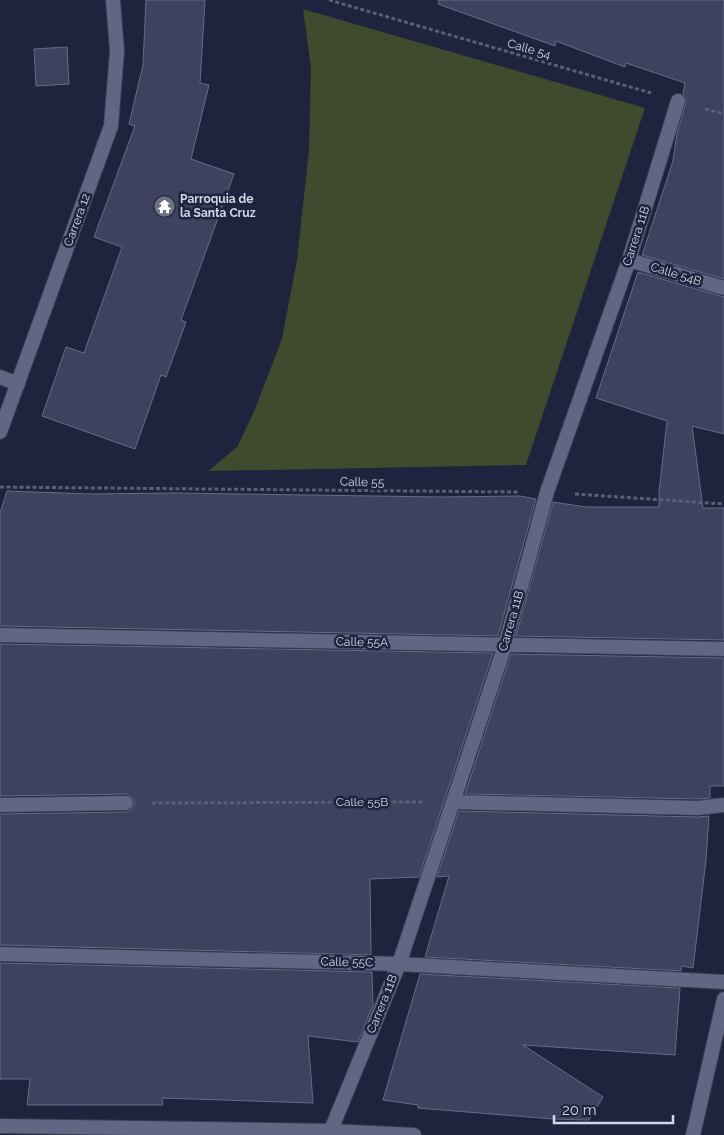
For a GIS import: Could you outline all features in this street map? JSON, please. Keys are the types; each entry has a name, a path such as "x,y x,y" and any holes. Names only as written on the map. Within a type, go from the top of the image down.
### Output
{"street":[{"name":"Carrera 12","path":"0,432 111,126 117,52 113,0"},
{"name":"Carrera 11B","path":"330,1133 399,964 454,802 505,645 546,492 629,260 678,101"},
{"name":"Calle 54B","path":"629,260 724,288"},
{"path":"0,377 18,384"},
{"name":"Calle 55A","path":"0,635 724,649"},
{"path":"454,802 698,808 724,805"},
{"path":"0,805 126,803"},
{"name":"Calle 55C","path":"0,954 399,964 724,982"},
{"path":"693,1135 724,999"},
{"path":"0,1126 414,1135"}],"path":[{"name":"Calle 54","path":"329,0 724,114"},
{"name":"Calle 55","path":"0,487 546,492 724,504"},
{"name":"Calle 55B","path":"126,803 454,802"}],"green space":[{"path":"303,9 645,108 526,465 208,471 237,447 253,414 282,339 297,260 309,150 311,68"}],"building":[{"path":"146,0 205,0 200,83 209,85 191,159 234,174 181,320 186,322 166,377 161,375 135,449 42,416 66,347 84,353 122,247 94,237 135,126 129,124 143,65"},
{"path":"439,0 724,0 724,279 642,255 673,161 677,133 686,103 683,94 685,83 626,63 625,67 556,41 555,46 438,4"},
{"path":"67,47 69,84 36,86 34,49"},
{"path":"638,272 724,297 724,434 692,426 703,508 724,508 724,640 516,636 553,502 586,507 659,507 667,421 596,398"},
{"path":"7,491 90,494 520,496 536,499 498,636 0,626 0,513"},
{"path":"0,644 493,653 419,877 370,879 371,955 0,945 0,814 126,812 131,810 135,803 133,798 126,794 0,796"},
{"path":"511,654 724,658 724,786 710,786 710,798 698,799 465,794"},
{"path":"459,811 709,816 706,860 693,968 682,966 681,971 425,957 449,876 437,877"},
{"path":"0,963 372,972 373,1005 358,1042 308,1036 313,1103 162,1098 163,1105 27,1105 30,1079 0,1079"},
{"path":"420,974 680,988 675,1055 523,1045 603,1097 589,1120 553,1119 418,1108 418,1105 383,1100"}],"place":[{"name":"Parroquia de la Santa Cruz","path":"164,206"}]}
